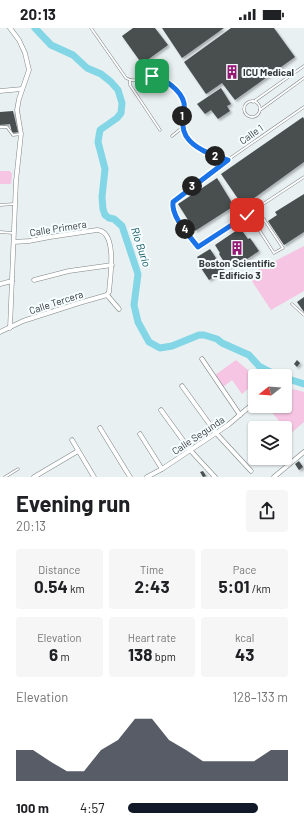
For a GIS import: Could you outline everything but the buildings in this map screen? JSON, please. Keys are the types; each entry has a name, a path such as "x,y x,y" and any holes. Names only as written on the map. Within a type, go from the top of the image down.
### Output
{"street":[{"path":"10,28 21,43 29,70 22,89 17,110 21,134 14,204 15,233 10,328"},
{"path":"0,91 22,89"},
{"name":"Calle Primera","path":"14,242 97,230 104,232 109,240 112,265"},
{"path":"34,280 69,271 112,265 107,295 119,310"},
{"path":"0,284 12,281"},
{"name":"Calle Tercera","path":"0,332 23,321 107,295"},
{"path":"202,359 240,415"},
{"path":"182,386 216,433 251,471"},
{"name":"Calle Segunda","path":"146,477 216,433 248,408"},
{"path":"161,410 190,450 212,476"},
{"path":"100,428 130,477"},
{"path":"140,434 162,468"},
{"path":"72,440 94,477"},
{"path":"34,477 78,451"},
{"path":"275,477 304,452"}],"lane":[{"path":"91,28 126,78 130,81 130,85 160,130"},
{"path":"304,66 245,106 244,109 246,114 250,117 254,117 260,110 304,78"},
{"path":"130,81 152,76 164,80 178,93 184,103 182,120 185,134 195,146 215,156 228,160"},
{"path":"253,102 259,105 260,110"},
{"name":"Calle 1","path":"257,209 198,247 174,214 172,207 173,202 179,196 216,168 304,107"},
{"path":"0,127 7,127 13,135 21,134"},
{"path":"172,136 183,127"},
{"path":"264,219 256,225 274,253 284,248 264,219 257,209 304,177"},
{"path":"0,205 14,204"},
{"path":"0,232 15,233"},
{"path":"292,304 304,315"},
{"path":"5,477 18,469"}],"shaded area":[{"path":"0,171 10,171 12,174 11,184 0,184"},
{"path":"304,246 304,291 271,310 248,275"},
{"path":"236,360 248,370 248,389 242,394 232,380 223,387 215,375"},
{"path":"292,390 304,392 304,422 292,432 292,421 279,421 272,413 292,413"}],"waterway":[{"name":"Río Burío","path":"35,28 51,45 73,55 87,68 101,74 118,90 122,103 121,113 117,118 100,130 98,142 105,169 102,197 103,209 105,215 114,219 122,226 138,274 134,305 138,322 149,342 160,348 172,346 199,335 204,335 217,339 222,343 249,355 259,366 265,369"},
{"name":"Río Burío","path":"292,380 304,384"}],"place":[{"name":"ICU Medical","path":"232,72"},
{"name":"Boston Scientific - Edificio 3","path":"237,248"}],"route":[{"path":"152,76 164,80 182,98 184,103 182,120 183,127 185,134 190,141 195,146 215,156 228,160 179,196 173,202 172,207 174,214 198,247 247,215"}]}
